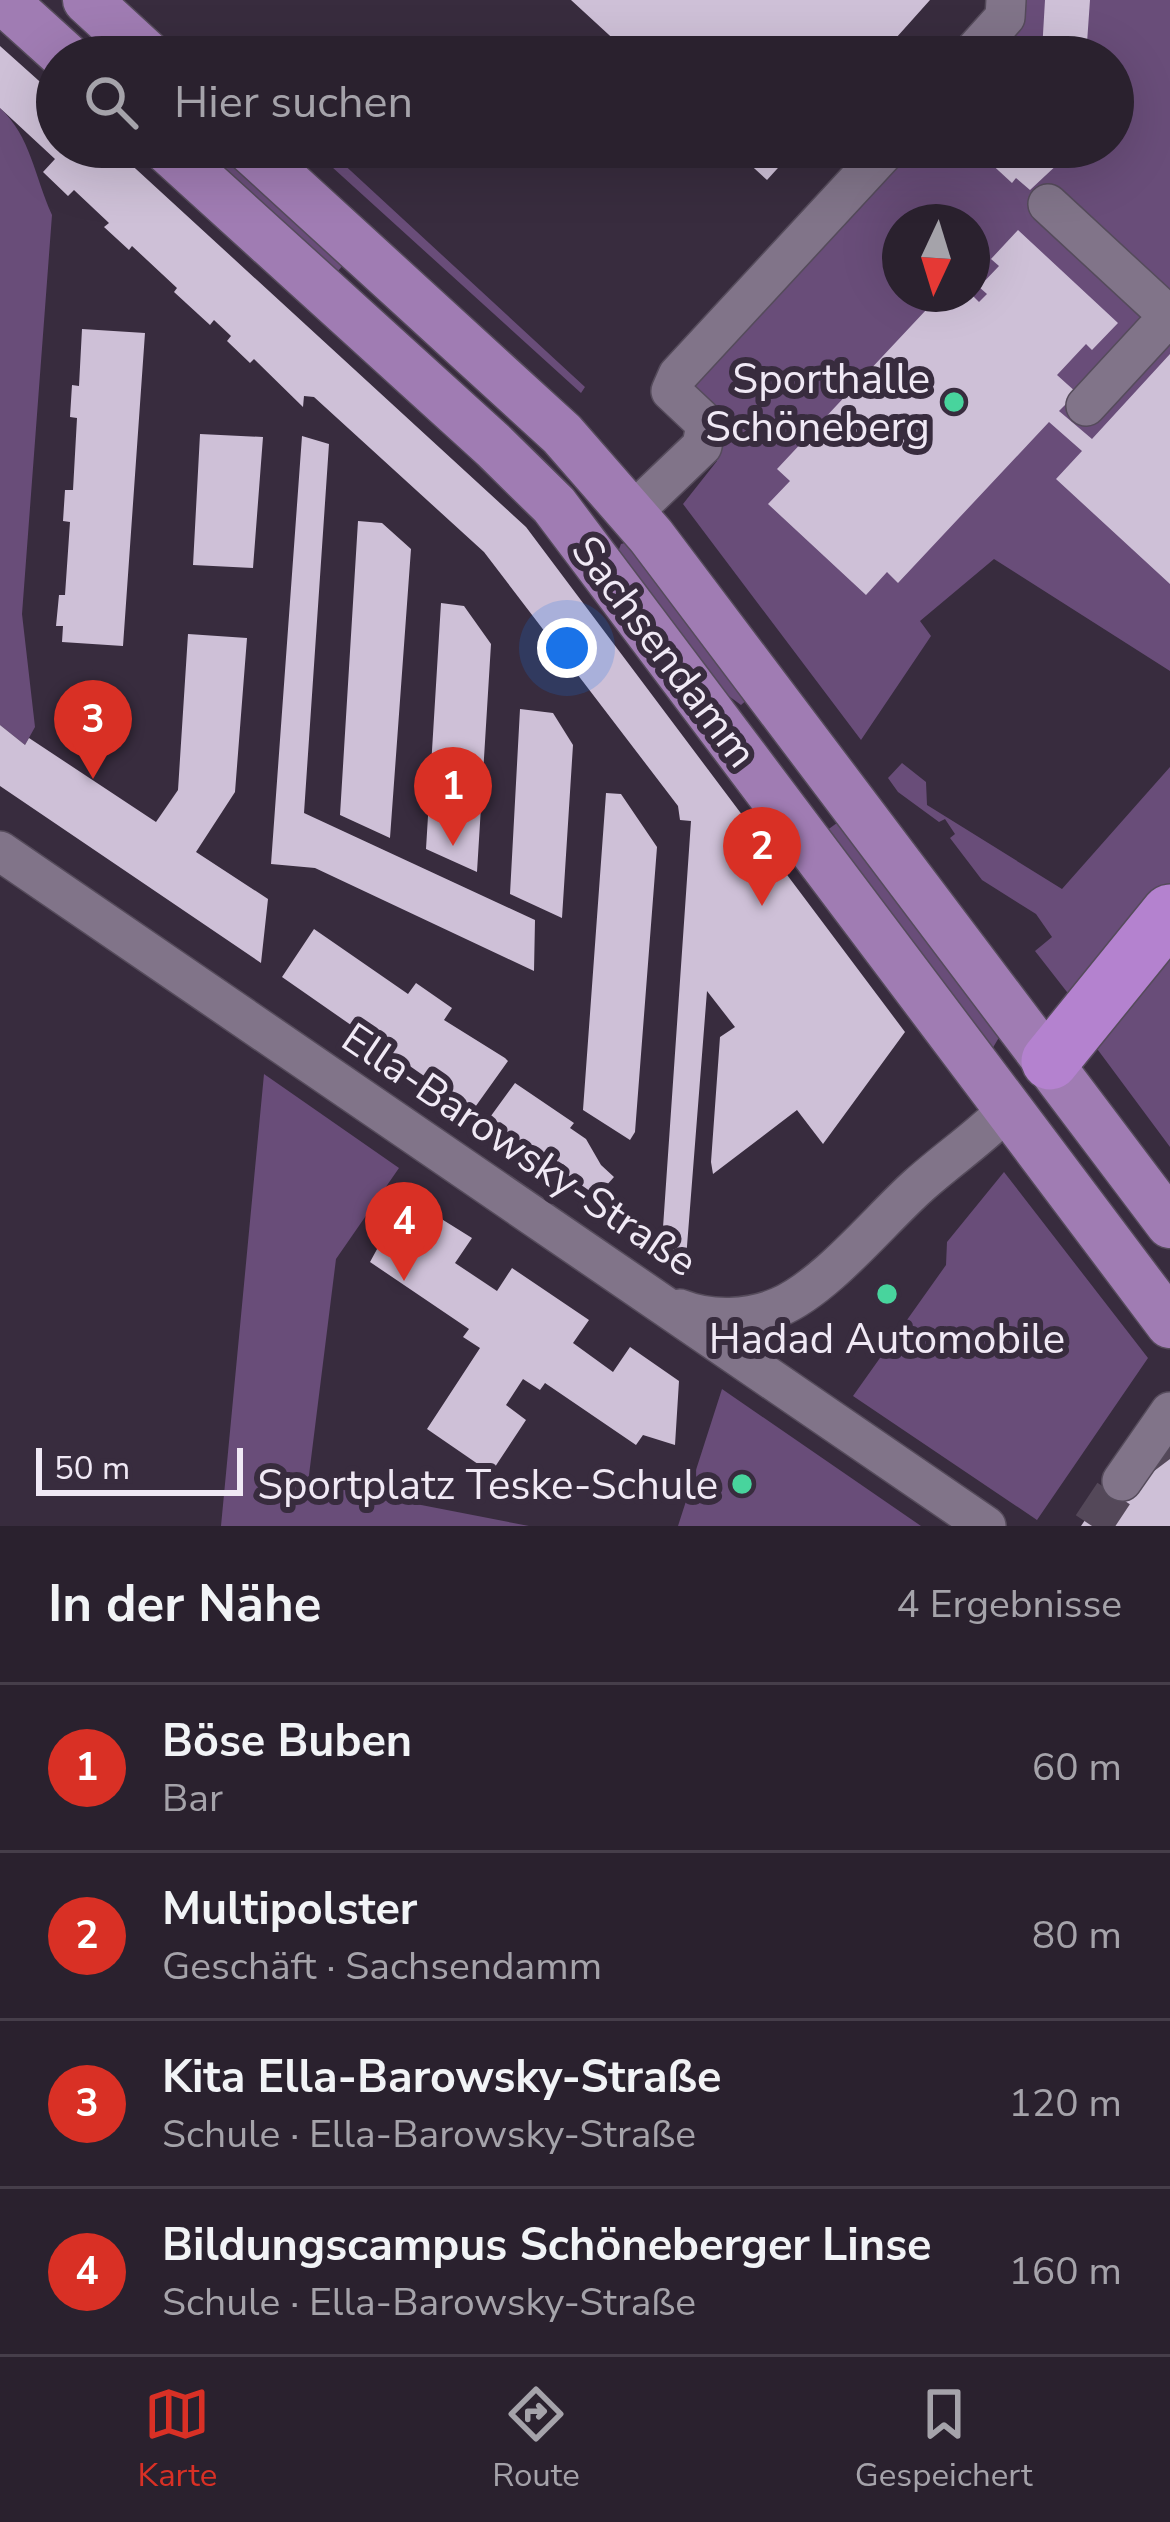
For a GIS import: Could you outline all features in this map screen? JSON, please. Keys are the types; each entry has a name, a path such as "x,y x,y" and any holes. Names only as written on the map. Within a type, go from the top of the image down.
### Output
{"highway":[{"path":"1050,1060 1170,913"}],"main road":[{"path":"3,0 43,36"},
{"path":"86,0 126,36"},
{"name":"Sachsendamm","path":"188,168 542,492 1018,1121 1158,1298"},
{"name":"Sachsendamm","path":"271,168 562,434 632,513 1170,1224"},
{"path":"588,549 632,513"},
{"path":"795,825 842,790"},
{"path":"1018,1121 1050,1060"}],"street":[{"path":"987,36 1005,16 1006,0"},
{"path":"632,513 702,446 706,424 671,391 678,375 870,168"},
{"path":"1048,203 1169,316 1086,406"},
{"path":"494,446 547,445 562,434"},
{"name":"Ella-Barowsky-Straße","path":"0,851 986,1526"},
{"path":"652,1298 696,1315 719,1317 756,1314 784,1305 1018,1121"},
{"path":"778,1384 784,1305"},
{"path":"1122,1481 1159,1429"}],"shaded area":[{"path":"992,0 1170,0 1170,671 994,559 920,621 931,636 861,740 683,504 717,461 702,446 678,375 870,168 1134,168 1134,36 977,36"},
{"path":"0,108 25,144 52,215 22,614 35,727 25,745 0,725"},
{"path":"221,168 245,168 347,261 337,272"},
{"path":"333,168 348,168 585,387 581,393"},
{"path":"628,542 749,698 741,705 718,688 618,552"},
{"path":"902,763 926,782 927,805 1062,889 1170,767 1170,888 1074,1001 1035,951 1052,937 1036,914 982,880 950,838 955,834 945,819 939,822 898,792 888,778"},
{"path":"841,820 1001,1034 991,1051 826,831"},
{"path":"1170,954 1170,1147 1095,1046"},
{"path":"264,1074 399,1168 336,1259 308,1483 529,1526 221,1526"},
{"path":"1004,1172 1148,1358 1037,1520 853,1396 946,1265 947,1242"},
{"name":"Sportplatz Teske-Schule","path":"722,1389 921,1526 678,1526"}],"building":[{"path":"571,0 930,0 898,36 610,36"},
{"path":"1045,0 1090,0 1087,36 1043,36"},
{"path":"0,46 36,78 36,141 0,108"},
{"path":"47,168 135,168 526,527 905,1032 823,1144 797,1110 713,1174 720,1037 735,1027 707,991 686,1259 662,1242 691,821 680,820 678,806 484,552 314,397 304,396 303,407 254,359 250,363 227,341 231,336 214,320 210,325 132,246 129,250 104,227 109,223 74,190 68,196 43,172"},
{"path":"754,168 778,168 767,180"},
{"path":"996,168 1054,168 1030,190 1016,178 1012,183"},
{"name":"Sporthalle Schöneberg","path":"1018,230 1118,323 1092,350 1086,344 1057,375 1077,393 1059,411 1092,439 1170,354 1170,584 1056,479 1082,451 1049,422 898,583 887,572 866,595 768,504 790,481 777,469 924,312 990,312 990,275 999,266 991,259"},
{"path":"82,329 145,333 123,646 62,642 63,626 56,626 59,595 65,595 70,522 63,521 65,490 73,490 77,418 70,417 72,385 79,386"},
{"path":"200,434 263,437 253,568 193,565"},
{"path":"302,436 329,444 304,813 535,920 534,971 315,868 271,864"},
{"path":"358,521 382,523 411,549 390,838 340,815"},
{"path":"441,603 464,606 491,644 477,872 426,849"},
{"path":"188,634 247,638 235,792 196,852 268,899 261,963 0,786 0,725 25,745 29,738 156,822 178,790"},
{"path":"520,709 553,713 573,745 562,918 510,894"},
{"path":"606,793 621,794 657,847 635,1132 630,1140 583,1110"},
{"path":"314,929 408,994 416,983 452,1008 444,1020 508,1061 473,1110 282,977"},
{"path":"515,1083 574,1123 570,1128 586,1139 614,1177 597,1196 488,1120"},
{"path":"411,1200 472,1238 455,1263 497,1291 512,1268 589,1320 573,1343 613,1372 630,1347 679,1381 675,1445 643,1435 636,1445 545,1383 540,1390 523,1379 506,1405 526,1420 491,1473 427,1429 480,1348 463,1337 469,1329 370,1262 394,1218 397,1221"},
{"path":"1170,1417 1170,1526 1081,1526 1114,1477"}],"tunnel":[{"path":"1155,1439 1170,1459"},
{"path":"1092,1526 1122,1481"}],"place":[{"name":"Sporthalle Schöneberg","path":"954,402"},
{"name":"Kita Ella-Barowsky-Straße","path":"93,779"},
{"name":"Böse Buben","path":"453,846"},
{"name":"Multipolster","path":"762,906"},
{"name":"Bildungscampus Schöneberger Linse","path":"404,1281"},
{"name":"Hadad Automobile","path":"887,1294"},
{"name":"Sportplatz Teske-Schule","path":"742,1484"}]}
